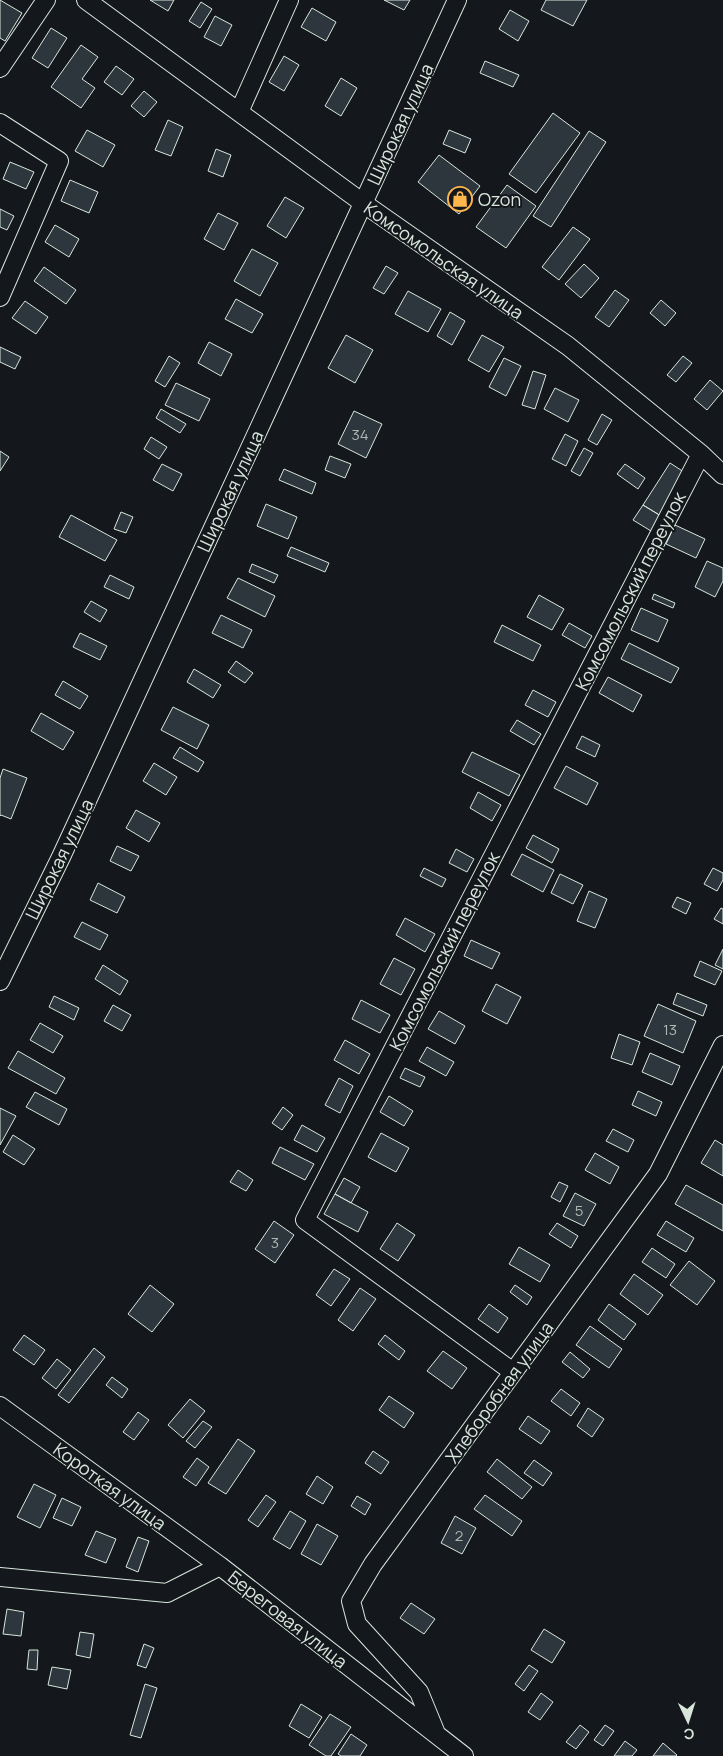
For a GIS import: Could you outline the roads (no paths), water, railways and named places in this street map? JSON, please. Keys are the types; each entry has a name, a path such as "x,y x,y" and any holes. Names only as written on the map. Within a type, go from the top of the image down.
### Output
{"street":[{"path":"0,68 46,0"},
{"name":"Комсомольская улица","path":"86,0 363,203 568,346 701,454 723,475"},
{"path":"239,112 289,0"},
{"name":"Широкая улица","path":"0,981 65,848 456,0"},
{"path":"0,123 59,161 0,297"},
{"name":"Комсомольский переулок","path":"513,1372 305,1220 701,454"},
{"name":"Хлеборобная улица","path":"435,1732 420,1692 357,1624 351,1601 374,1564 658,1174 723,1044"},
{"name":"Короткая улица","path":"0,1406 220,1566"},
{"name":"Береговая улица","path":"0,1577 167,1593 220,1566 464,1756"}],"place":[{"name":"Ozon","path":"460,199"}]}
